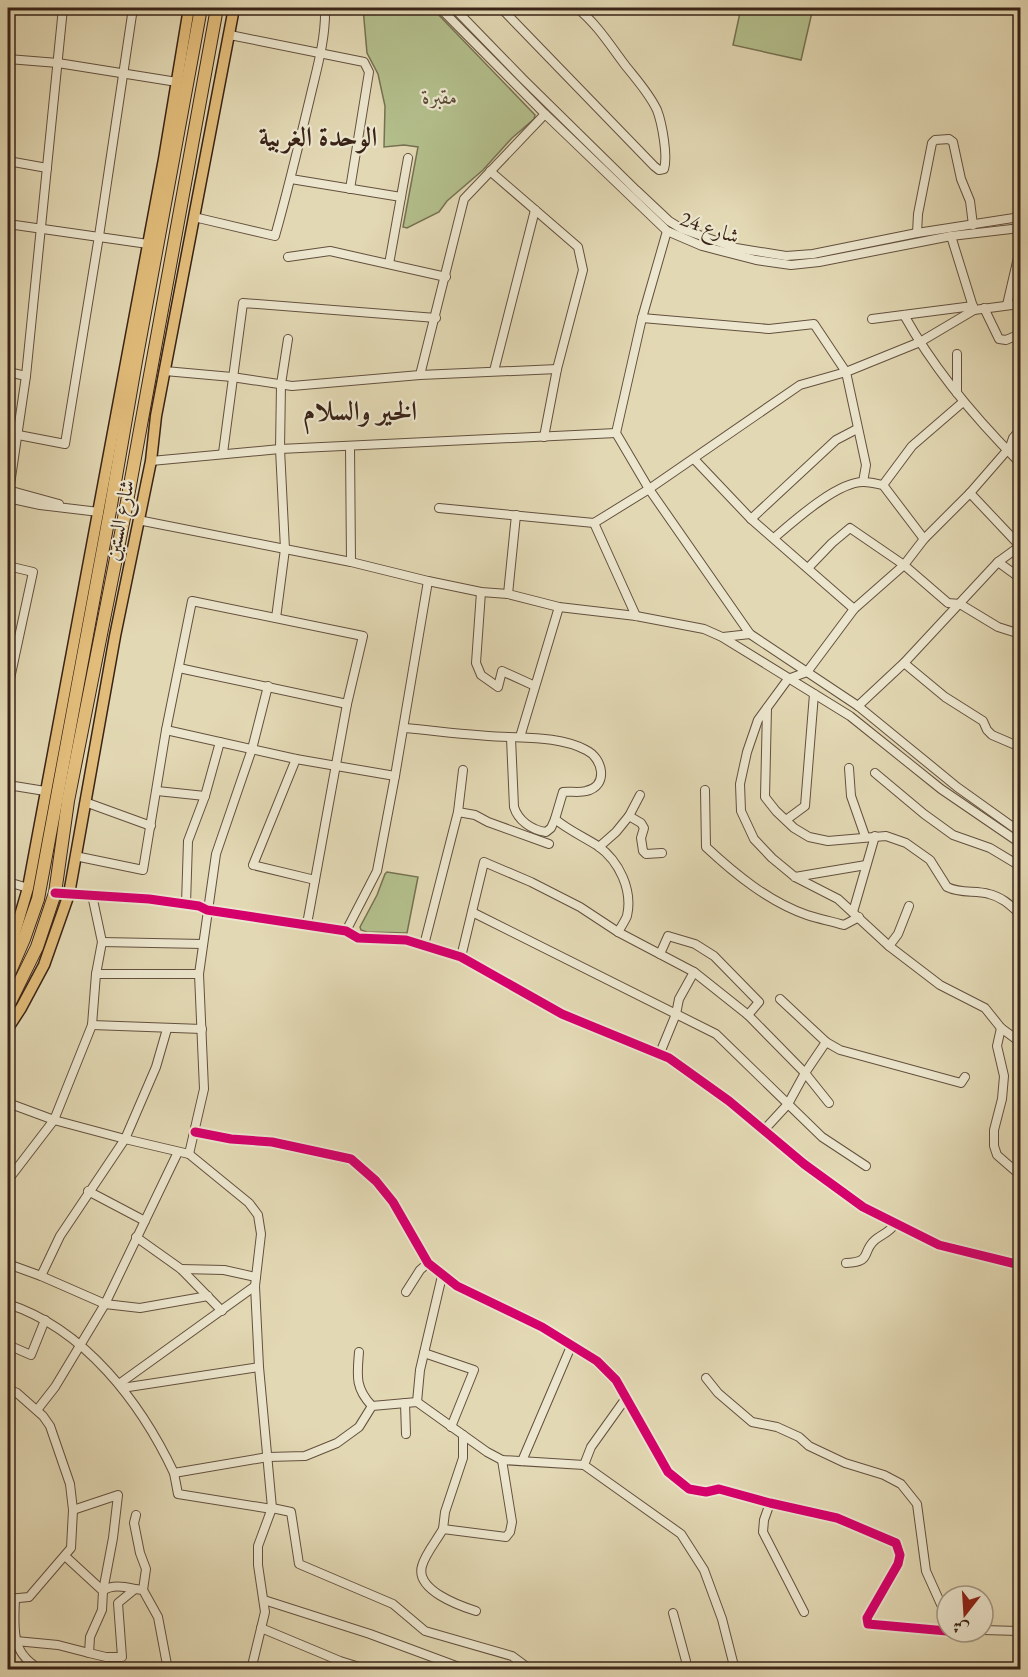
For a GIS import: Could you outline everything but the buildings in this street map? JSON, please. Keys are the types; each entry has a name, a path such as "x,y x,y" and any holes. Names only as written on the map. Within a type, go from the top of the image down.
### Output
{"highway":[{"name":"شارع الستين","path":"8,976 24,939 169,160 201,8"},
{"name":"شارع الستين","path":"8,1006 37,947 55,893 68,801 178,266 217,8"},
{"path":"102,634 115,636"}],"main road":[{"name":"شارع الستين","path":"8,950 31,894 45,792 81,634 99,512 124,402 148,244 169,160 177,82 189,8"},
{"name":"شارع الستين","path":"8,1028 44,965 69,894 115,636 151,461 178,266 194,217 234,8"}],"street":[{"path":"63,8 26,376 19,435 8,494 38,496 68,507 99,512"},
{"path":"8,433 65,444 99,236 122,72 134,8"},
{"path":"194,217 275,236 291,179 320,53 326,21 325,8"},
{"name":"شارع 24","path":"440,8 545,114 667,231 702,246 734,255 791,265 819,262 951,236 1020,228"},
{"name":"شارع 24","path":"454,8 636,190 669,221 682,229 736,248 786,256 822,252 917,233 1020,217"},
{"path":"501,8 654,166 659,170 664,169 666,161 661,127 658,113 651,100 606,40 577,8"},
{"path":"230,35 364,62 369,72 350,189"},
{"path":"8,59 58,63 177,82"},
{"path":"420,375 464,199 545,114"},
{"path":"917,233 918,214 932,142 935,140 953,142 961,179 970,201 973,225"},
{"path":"389,264 408,158"},
{"path":"8,160 47,168"},
{"path":"490,171 578,247 583,270 556,369 543,437"},
{"path":"291,179 401,198"},
{"path":"494,371 535,210"},
{"path":"8,224 148,244"},
{"path":"667,231 642,318 616,433 649,489 750,634 858,706 957,787 1020,832"},
{"path":"951,236 973,308"},
{"path":"1007,305 1020,249"},
{"path":"288,257 330,251 446,277"},
{"path":"224,453 243,303 436,318"},
{"path":"872,319 1020,304"},
{"path":"439,508 594,523 694,459 800,385 846,372 920,342 973,308"},
{"path":"984,308 999,339 1006,340 1020,334"},
{"path":"904,315 920,342 963,402 1020,463"},
{"path":"642,318 769,329 814,324 846,372 866,465 863,482"},
{"path":"276,618 285,549 280,449 281,384 288,339"},
{"path":"957,354 957,394"},
{"path":"165,371 232,377 292,386 420,375 556,369"},
{"path":"8,372 26,376"},
{"path":"883,485 912,446 963,402"},
{"path":"751,519 836,440 857,429"},
{"path":"1020,430 1008,449 970,493 924,539 904,566 854,609 807,672 789,679 758,720 747,752 740,784 741,811 754,839 772,858 795,877 838,899 889,946 940,985 984,1008 1001,1028 1020,1042"},
{"path":"151,461 280,449 616,433"},
{"path":"1008,449 1020,445"},
{"path":"350,446 351,562"},
{"path":"694,459 751,519 854,609"},
{"path":"774,538 807,510 846,485 863,482 883,485 924,539"},
{"path":"858,706 904,663 998,562 1020,546 970,493"},
{"path":"508,594 516,515"},
{"path":"138,520 351,562 481,592 508,594 559,607 636,616 704,629 850,716 941,789 1020,843"},
{"path":"594,523 636,616"},
{"path":"808,568 850,528 904,566 948,603 960,604 998,627 1020,634"},
{"path":"998,562 1020,579"},
{"path":"8,566 33,572 8,684"},
{"path":"346,931 377,871 404,728 428,581"},
{"path":"481,592 476,663 481,675 498,687 502,671 535,686"},
{"path":"75,856 143,870 166,730 192,601 363,636 347,704 307,924"},
{"path":"404,728 515,737 561,742 588,750 600,763 602,772 600,780 595,787 587,791 563,792 555,819 551,828 546,832 533,828 517,816 514,807 515,737 535,686 559,607"},
{"path":"722,638 750,634"},
{"path":"904,663 945,697 983,721 992,735 1020,747"},
{"path":"179,668 347,704"},
{"path":"189,1154 204,1089 199,974 216,854 252,749 268,686"},
{"path":"786,820 805,806 814,694"},
{"path":"767,707 765,797 786,820 808,837 828,841 865,836 886,836 906,843 930,860 947,887 967,892 987,893 1003,899 1020,914"},
{"path":"166,730 296,759 395,776"},
{"path":"186,904 188,841 205,796 220,742"},
{"path":"296,759 253,865 315,880"},
{"path":"849,768 850,796 865,836"},
{"path":"424,945 458,812 463,770"},
{"path":"875,772 924,814 953,835 990,848 1020,866"},
{"path":"8,785 45,792"},
{"path":"705,790 706,847 773,900 807,915 843,925 856,914 866,865 875,836"},
{"path":"157,791 205,796"},
{"path":"599,847 629,816 640,795"},
{"path":"85,802 150,826"},
{"path":"458,812 475,816 549,844"},
{"path":"629,816 641,823 644,828 641,838 643,851 646,854 662,853"},
{"path":"555,819 599,847 613,860 622,875 626,892 627,916 618,932"},
{"path":"461,957 484,862 531,882 580,907 618,932 694,972 748,1015 805,1073 829,1102"},
{"path":"795,877 866,865"},
{"path":"8,882 31,894"},
{"path":"55,893 149,899 186,904 207,910 346,931 358,938 405,940 461,957 562,1014 669,1058 729,1101 804,1164 854,1201 895,1224 939,1245 1020,1265"},
{"path":"8,1192 9,1179 54,1120 92,1024 96,974 102,942 92,895"},
{"path":"889,946 898,934 909,906"},
{"path":"472,912 716,1034 822,1137 866,1166"},
{"path":"660,954 668,936 695,944 714,956 759,1002 748,1015"},
{"path":"102,942 203,944"},
{"path":"660,1053 676,1014 679,999 694,972"},
{"path":"96,974 199,974"},
{"path":"780,999 826,1042 840,1050 961,1083 965,1077"},
{"path":"92,1024 202,1029"},
{"path":"1001,1028 997,1046 1004,1076 1002,1099 994,1130 994,1146 997,1155 1020,1175"},
{"path":"41,1276 60,1236 125,1139 156,1067 167,1029"},
{"path":"764,1130 788,1104 826,1042"},
{"path":"8,1103 54,1120 189,1154 249,1203 258,1215 261,1234 256,1281 259,1367 272,1508 258,1546 258,1565 265,1612 251,1670"},
{"path":"195,1132 231,1139 272,1142 351,1159 376,1181 393,1202 428,1263 442,1276 457,1286 572,1344 597,1361 616,1380 668,1472 689,1489 706,1492 719,1489 837,1518 896,1543 900,1555 898,1564 867,1618 868,1624 935,1630"},
{"path":"37,1410 105,1304 178,1152"},
{"path":"88,1191 145,1221"},
{"path":"846,1263 865,1258 873,1242 890,1232 895,1224"},
{"path":"136,1237 181,1269 222,1311"},
{"path":"406,1292 420,1270 428,1263"},
{"path":"8,1264 105,1304 140,1308 208,1296"},
{"path":"181,1269 224,1270 256,1281"},
{"path":"417,1402 424,1353 442,1276"},
{"path":"120,1386 222,1311 256,1281"},
{"path":"8,1318 10,1305 45,1320 80,1346 120,1386 161,1445 174,1473 178,1494 291,1512 299,1564 393,1604 425,1631 512,1656 531,1670"},
{"path":"8,1345 31,1355 45,1320"},
{"path":"522,1461 572,1344"},
{"path":"359,1352 358,1372 361,1394 372,1406"},
{"path":"424,1353 474,1370 451,1427"},
{"path":"120,1386 259,1367"},
{"path":"706,1378 718,1393 752,1422 777,1427 799,1437 809,1446 845,1463 884,1475 901,1484 917,1504 926,1571 935,1591"},
{"path":"8,1389 17,1393 37,1410 50,1426 70,1484 73,1510 71,1548 29,1597 11,1599 14,1636 20,1651 42,1670"},
{"path":"584,1466 591,1447 626,1398"},
{"path":"372,1406 417,1402 487,1452 502,1460 584,1466 681,1534 704,1570 722,1619 735,1670"},
{"path":"405,1403 406,1434"},
{"path":"174,1473 268,1457 305,1456 337,1443 359,1427 372,1406"},
{"path":"463,1435 463,1458 445,1512 443,1529 422,1565 421,1573 426,1585 452,1603 476,1611"},
{"path":"443,1529 506,1537 510,1532 512,1522 502,1460"},
{"path":"73,1510 118,1495 102,1610 90,1637 89,1653"},
{"path":"770,1503 764,1520 763,1532 804,1612"},
{"path":"16,1641 58,1645 106,1657 122,1657 118,1603 139,1589 146,1569 134,1523 136,1515"},
{"path":"65,1556 104,1591"},
{"path":"104,1591 107,1588 122,1586 139,1589 158,1617 168,1670"},
{"path":"264,1600 370,1634 467,1670"},
{"path":"673,1614 686,1661 685,1670"},
{"path":"261,1628 340,1661 369,1670"},
{"path":"995,1630 1020,1631"}],"green space":[{"name":"مقبرة","path":"363,8 432,8 535,115 534,119 512,138 483,170 447,201 439,212 407,228 403,227 418,147 404,145 384,147 385,106 378,74 367,53"},
{"path":"741,8 813,8 801,60 733,45"},
{"path":"387,872 418,877 407,933 367,932 361,930 360,927"}],"cycle path":[{"path":"55,893 149,899 199,906 207,910 346,931 358,938 406,940 461,957 562,1014 669,1058 729,1101 804,1164 863,1207 939,1245 1020,1265"},
{"path":"195,1132 231,1139 272,1142 351,1159 376,1181 393,1202 428,1263 457,1286 542,1327 597,1361 616,1380 668,1472 689,1489 706,1492 719,1489 837,1518 896,1543 900,1555 898,1564 867,1618 868,1624 935,1630"}],"district":[{"name":"الوحدة الغربية","path":"318,136"},
{"name":"الخير والسلام","path":"360,410"}]}
